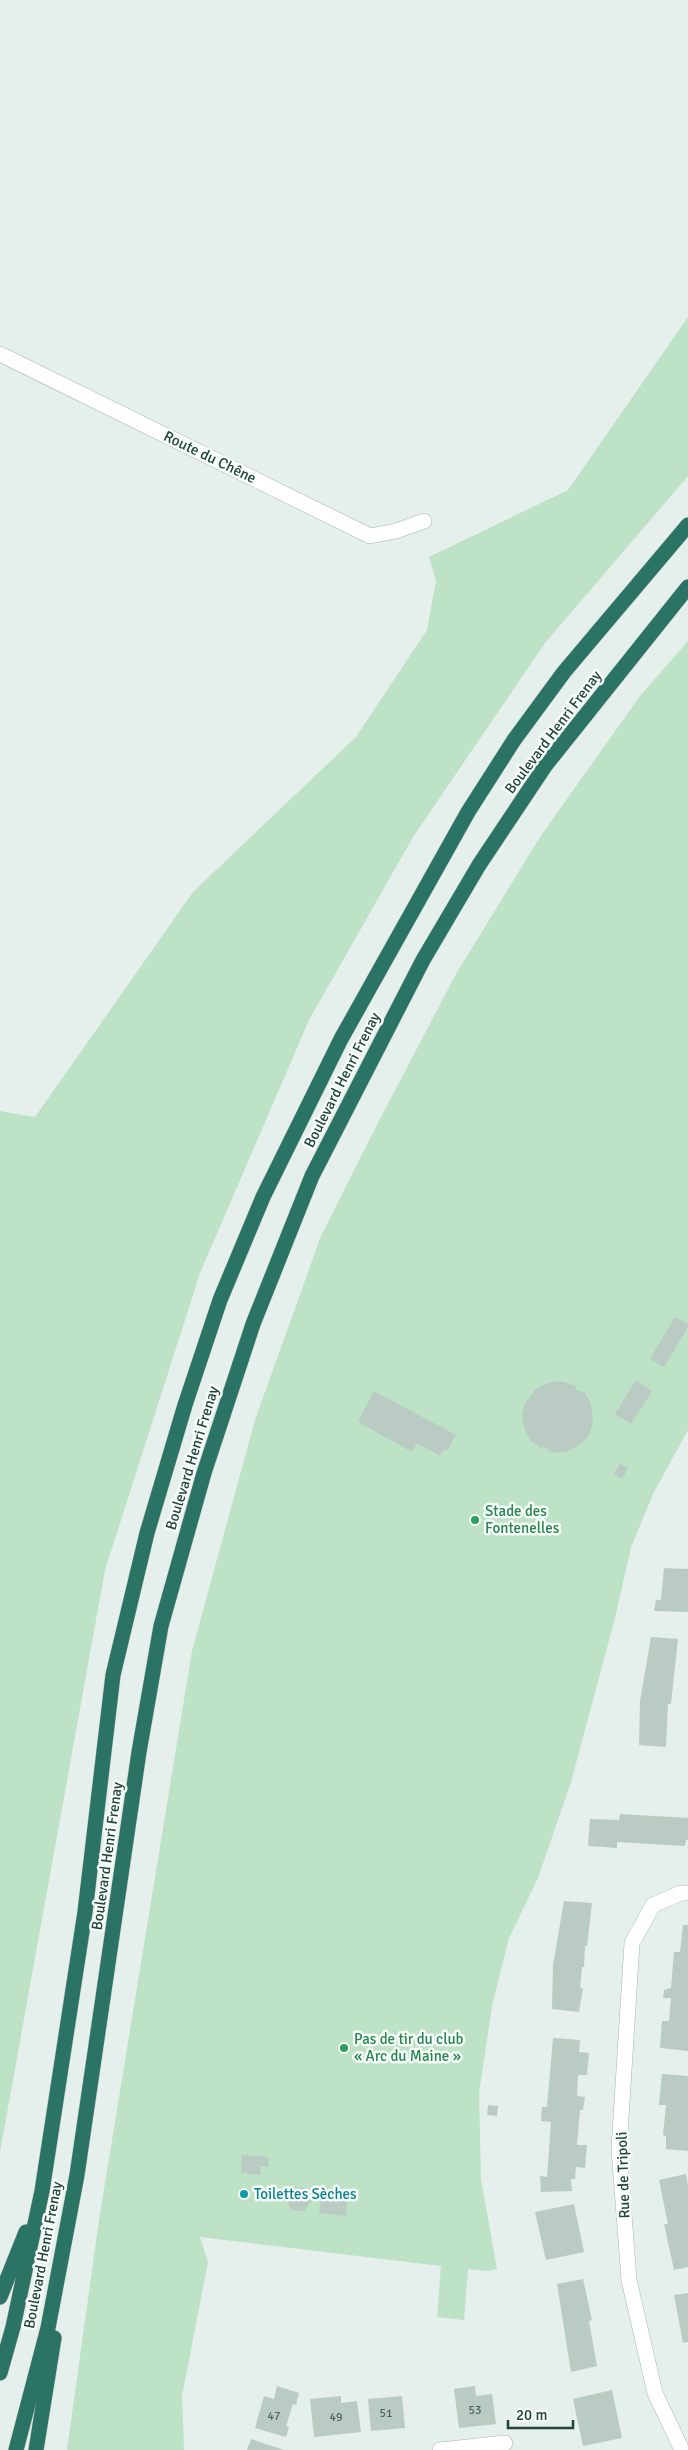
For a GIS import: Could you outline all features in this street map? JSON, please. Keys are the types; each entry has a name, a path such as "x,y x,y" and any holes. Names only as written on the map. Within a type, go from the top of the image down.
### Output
{"highway":[{"name":"Boulevard Henri Frenay","path":"0,2372 13,2327 42,2191 85,1912 113,1675 147,1533 220,1300 263,1197 341,1039 468,812 514,740 564,672 688,525"},
{"name":"Boulevard Henri Frenay","path":"16,2450 58,2280 106,1984 139,1752 161,1626 204,1473 256,1315 312,1176 423,960 470,881 545,766 688,587"},
{"path":"0,2297 42,2191"},
{"path":"36,2450 58,2310 58,2280"}],"street":[{"name":"Route du Chêne","path":"0,354 370,536 396,531 424,521"},
{"name":"Rue de Tripoli","path":"682,2450 655,2393 629,2280 619,2149 632,1943 652,1905 681,1893 688,1893"},
{"path":"440,2450 506,2443"}],"green space":[{"path":"688,317 688,476 545,643 413,837 309,1020 200,1273 105,1570 0,2152 0,1111 35,1117 193,892 356,737 427,630 436,581 429,557 568,490"},
{"name":"Stade des Fontenelles","path":"688,641 688,1430 654,1492 631,1547 615,1618 571,1782 538,1878 509,1938 492,2006 479,2093 481,2179 497,2269 488,2271 468,2269 464,2320 437,2317 441,2266 200,2237 208,2262 182,2396 184,2450 67,2450 99,2220 192,1651 255,1420 321,1236 456,974 540,837 640,696"}],"building":[{"path":"675,1317 688,1324 688,1327 664,1367 650,1359"},
{"path":"636,1380 652,1391 631,1424 615,1414"},
{"path":"561,1381 577,1386 575,1389 585,1393 591,1404 593,1422 589,1435 580,1445 568,1451 555,1453 548,1451 543,1446 542,1449 531,1441 525,1430 522,1416 525,1403 536,1389 547,1383"},
{"path":"374,1391 456,1435 447,1451 444,1449 440,1456 417,1443 412,1452 358,1422"},
{"path":"620,1464 628,1468 622,1479 614,1474"},
{"path":"664,1568 688,1569 688,1612 654,1611 656,1600 661,1600"},
{"path":"651,1637 678,1639 671,1704 668,1704 666,1747 639,1745 640,1701"},
{"path":"620,1814 688,1818 688,1840 686,1840 685,1846 617,1842 617,1848 588,1846 590,1819 619,1820"},
{"path":"564,1901 592,1903 587,1946 585,1946 584,1967 582,1967 580,1988 583,1988 579,2012 552,2009 553,1965"},
{"path":"683,1925 688,1925 688,2051 660,2048 662,2021 669,2021 671,1998 663,1998 664,1990 671,1988 674,1952 680,1952"},
{"path":"553,2038 580,2040 579,2052 589,2053 587,2075 578,2075 577,2096 585,2097 583,2110 580,2110 577,2145 587,2145 585,2168 576,2167 575,2179 571,2179 572,2191 541,2192 540,2176 547,2177 551,2122 541,2121 542,2107 547,2107"},
{"path":"662,2074 688,2076 688,2151 666,2149 666,2136 663,2135 666,2105 659,2105"},
{"path":"488,2105 498,2106 497,2116 487,2115"},
{"path":"242,2155 269,2157 268,2167 252,2165 261,2167 260,2175 241,2173"},
{"path":"686,2174 688,2185 688,2267 674,2270 664,2224 668,2224 659,2180"},
{"path":"293,2187 306,2188 312,2200 304,2211 291,2210 285,2198"},
{"name":"Toilettes Sèches","path":"241,2188 249,2189 248,2199 240,2198"},
{"path":"321,2197 347,2199 346,2216 319,2213"},
{"path":"574,2204 584,2252 546,2260 535,2212"},
{"path":"583,2279 592,2320 589,2321 597,2366 571,2372 557,2284"},
{"path":"688,2293 688,2342 683,2343 674,2295"},
{"path":"277,2386 299,2393 296,2405 293,2404 286,2426 289,2427 286,2437 255,2428 264,2396 274,2399"},
{"path":"475,2386 476,2396 492,2394 496,2424 459,2428 454,2389"},
{"path":"612,2390 622,2438 583,2446 573,2399"},
{"path":"341,2396 341,2403 357,2401 361,2432 314,2437 310,2399"},
{"path":"402,2396 405,2428 371,2431 368,2399"},
{"path":"251,2439 284,2450 247,2450"}],"place":[{"name":"Stade des Fontenelles","path":"475,1520"},
{"name":"Pas de tir du club « Arc du Maine »","path":"344,2048"},
{"name":"Toilettes Sèches","path":"244,2194"}]}
